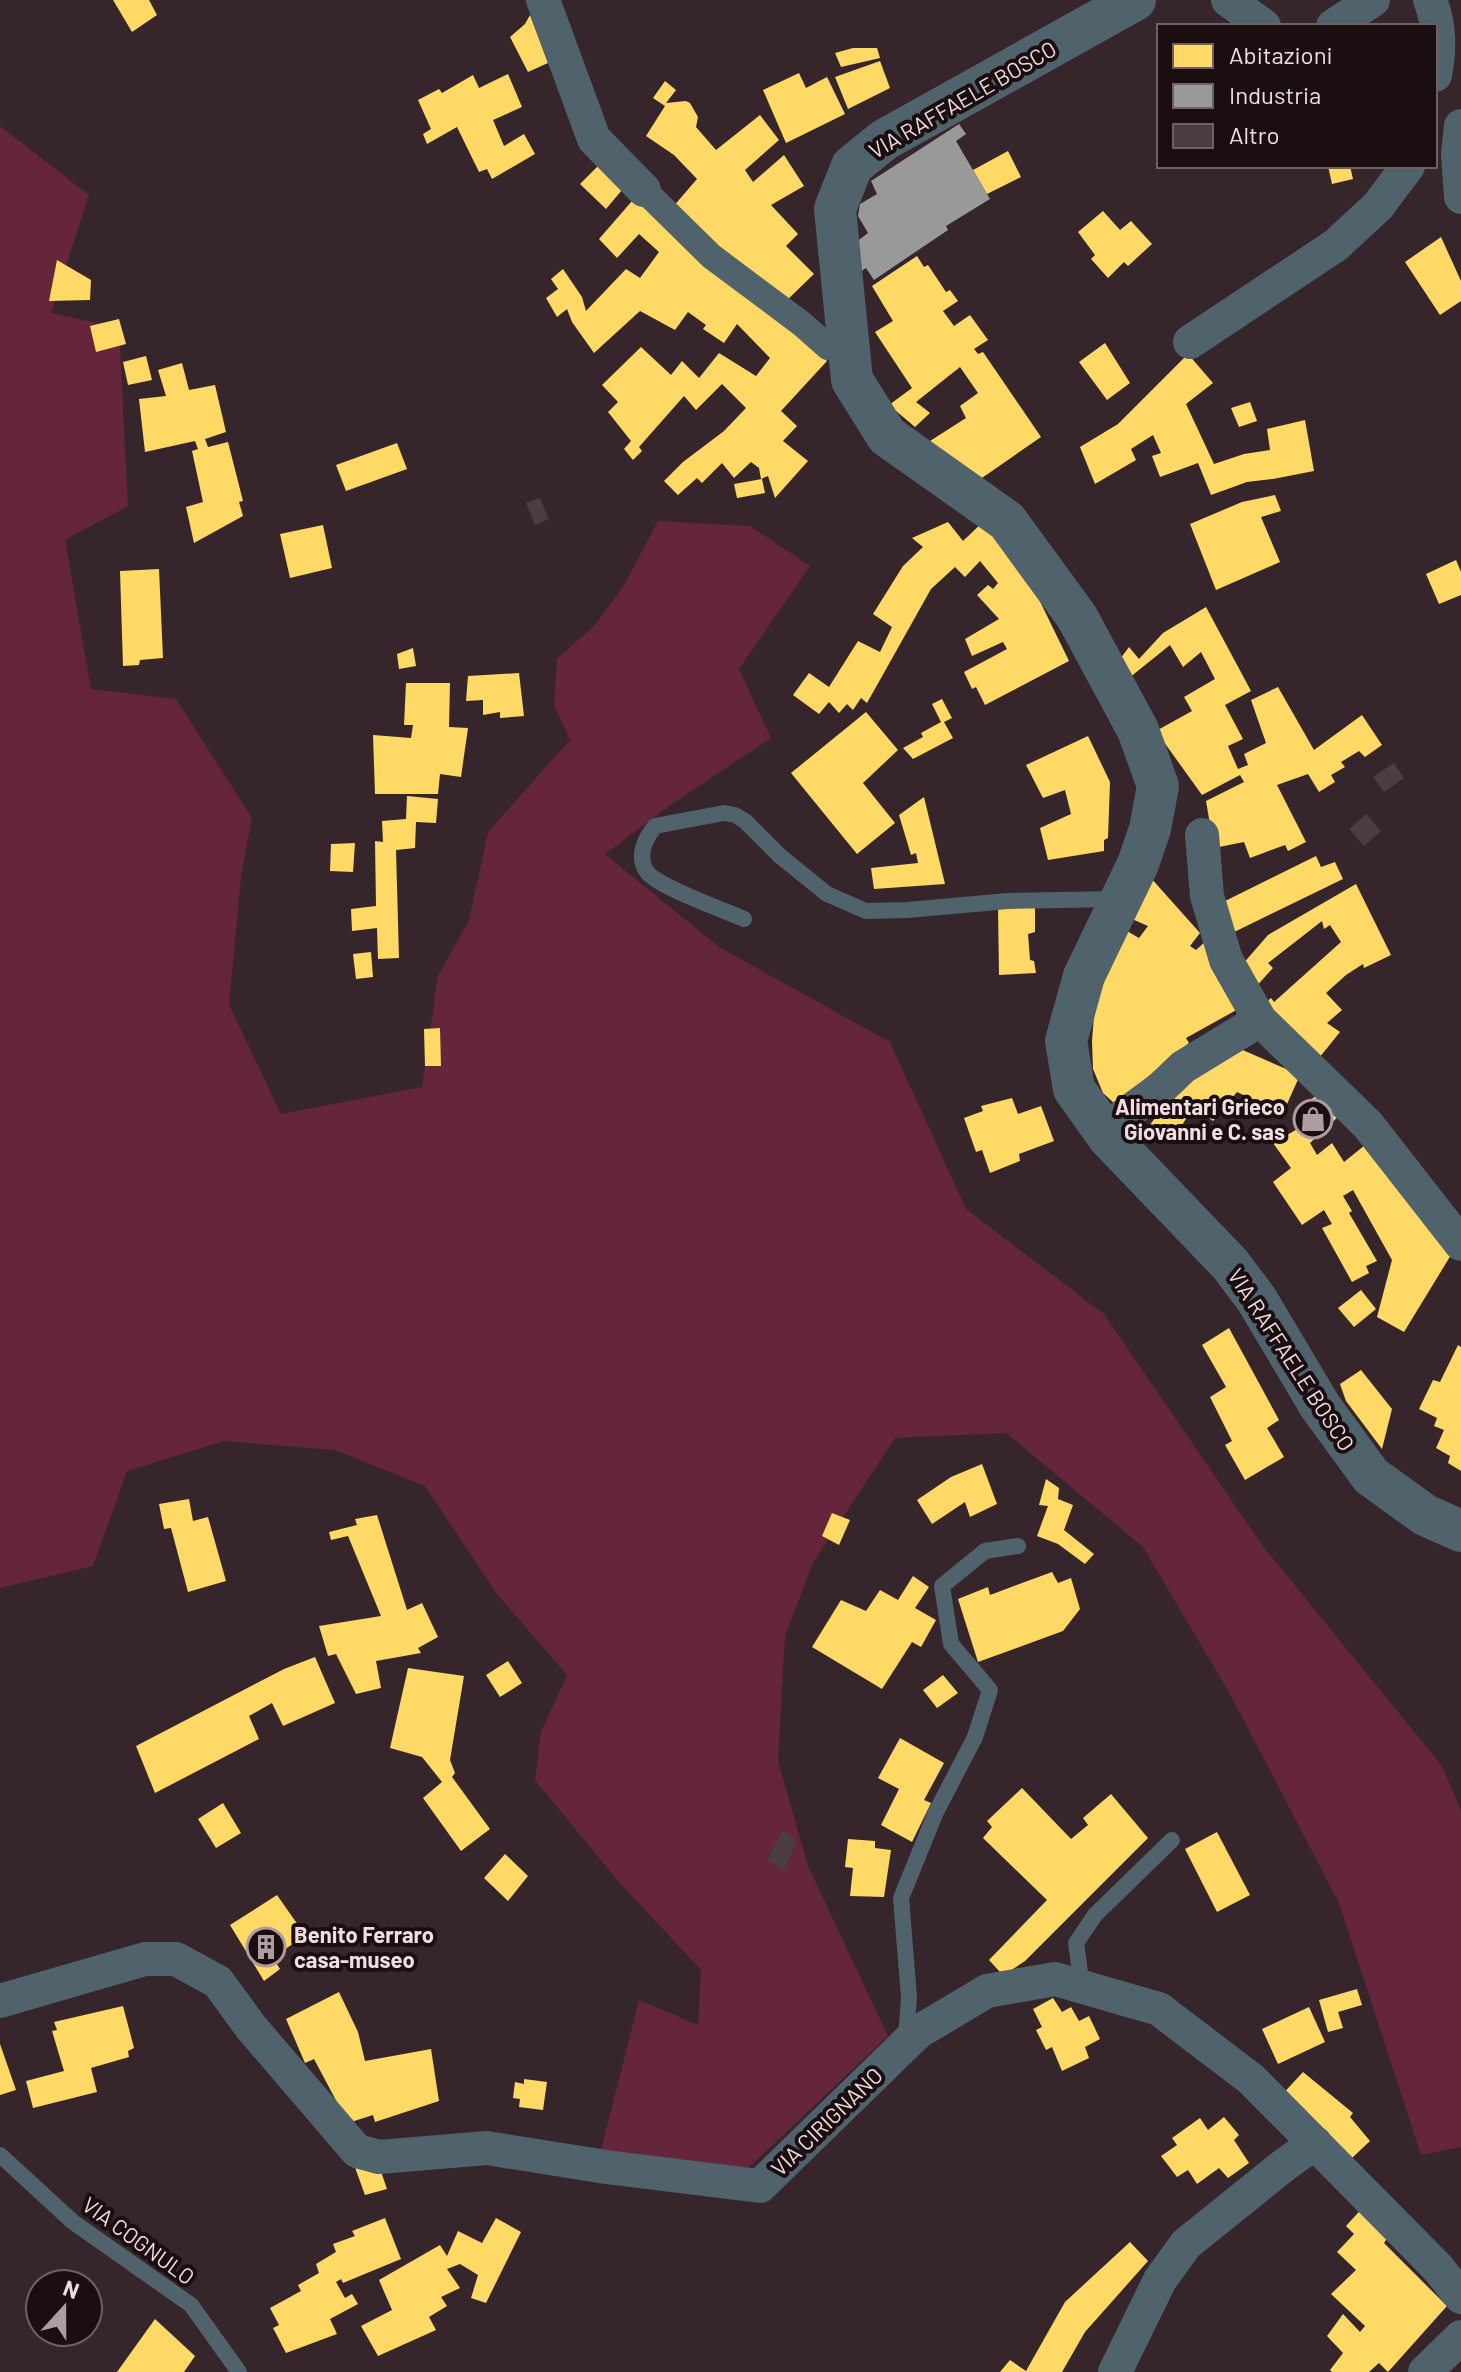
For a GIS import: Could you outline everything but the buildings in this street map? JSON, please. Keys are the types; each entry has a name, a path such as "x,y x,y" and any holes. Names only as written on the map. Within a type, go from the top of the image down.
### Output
{"street":[{"path":"543,0 594,139 711,256 791,315 828,347"},
{"name":"VIA RAFFAELE BOSCO","path":"1135,0 884,140 852,166 835,209 852,380 887,436 1007,521 1077,617 1138,730 1158,786 1150,829 1138,864 1084,976 1066,1041 1074,1089 1109,1138 1230,1264 1257,1300 1320,1406 1371,1476 1425,1515 1461,1531"},
{"path":"1228,0 1261,24"},
{"path":"1336,24 1373,0"},
{"path":"1430,0 1440,38 1437,60"},
{"path":"1461,126 1458,154 1461,197"},
{"path":"1190,342 1336,245 1378,206 1406,168"},
{"path":"1202,835 1207,896 1226,960 1260,1020 1368,1125 1461,1244"},
{"path":"1104,1130 1160,1089 1183,1067 1260,1020"},
{"name":"VIA CIRIGNANO","path":"0,2001 145,1959 176,1959 218,1982 250,2026 357,2151 379,2157 487,2148 606,2167 760,2186 918,2032 987,1991 1055,1979 1159,2009 1251,2079 1438,2268 1461,2297"},
{"path":"1115,2372 1160,2280 1186,2244 1315,2143"},
{"path":"1425,2372 1461,2337"}],"lane":[{"path":"744,919 648,874 642,851 645,840 655,826 724,813 735,815 827,894 866,911 1008,901 1121,899"},
{"path":"906,2044 909,1997 901,1898 936,1812 975,1737 990,1690 951,1644 942,1586 985,1551 1018,1546"},
{"path":"1082,1987 1076,1943 1095,1915 1172,1840"},
{"name":"VIA COGNULO","path":"0,2155 73,2222 191,2305 239,2372"}],"shaded area":[{"path":"0,126 89,195 51,313 119,328 128,506 65,540 91,689 176,699 252,818 241,877 229,1005 281,1114 422,1087 438,976 469,920 488,832 570,740 554,705 557,659 594,626 623,587 658,521 750,526 810,566 739,669 771,738 676,801 605,854 719,947 890,1042 966,1209 1104,1314 1262,1545 1442,1766 1461,1811 1461,2147 1421,2155 1339,1903 1230,1694 1143,1547 1006,1433 895,1438 813,1563 785,1636 778,1761 808,1866 888,2036 742,2174 601,2150 639,2000 698,2025 701,1970 618,1881 535,1780 541,1732 567,1675 497,1594 425,1486 335,1450 224,1441 127,1471 93,1566 0,1588"}],"place":[{"name":"Alimentari Grieco Giovanni e C. sas","path":"1313,1119"},
{"name":"Benito Ferraro casa-museo","path":"266,1947"}]}
